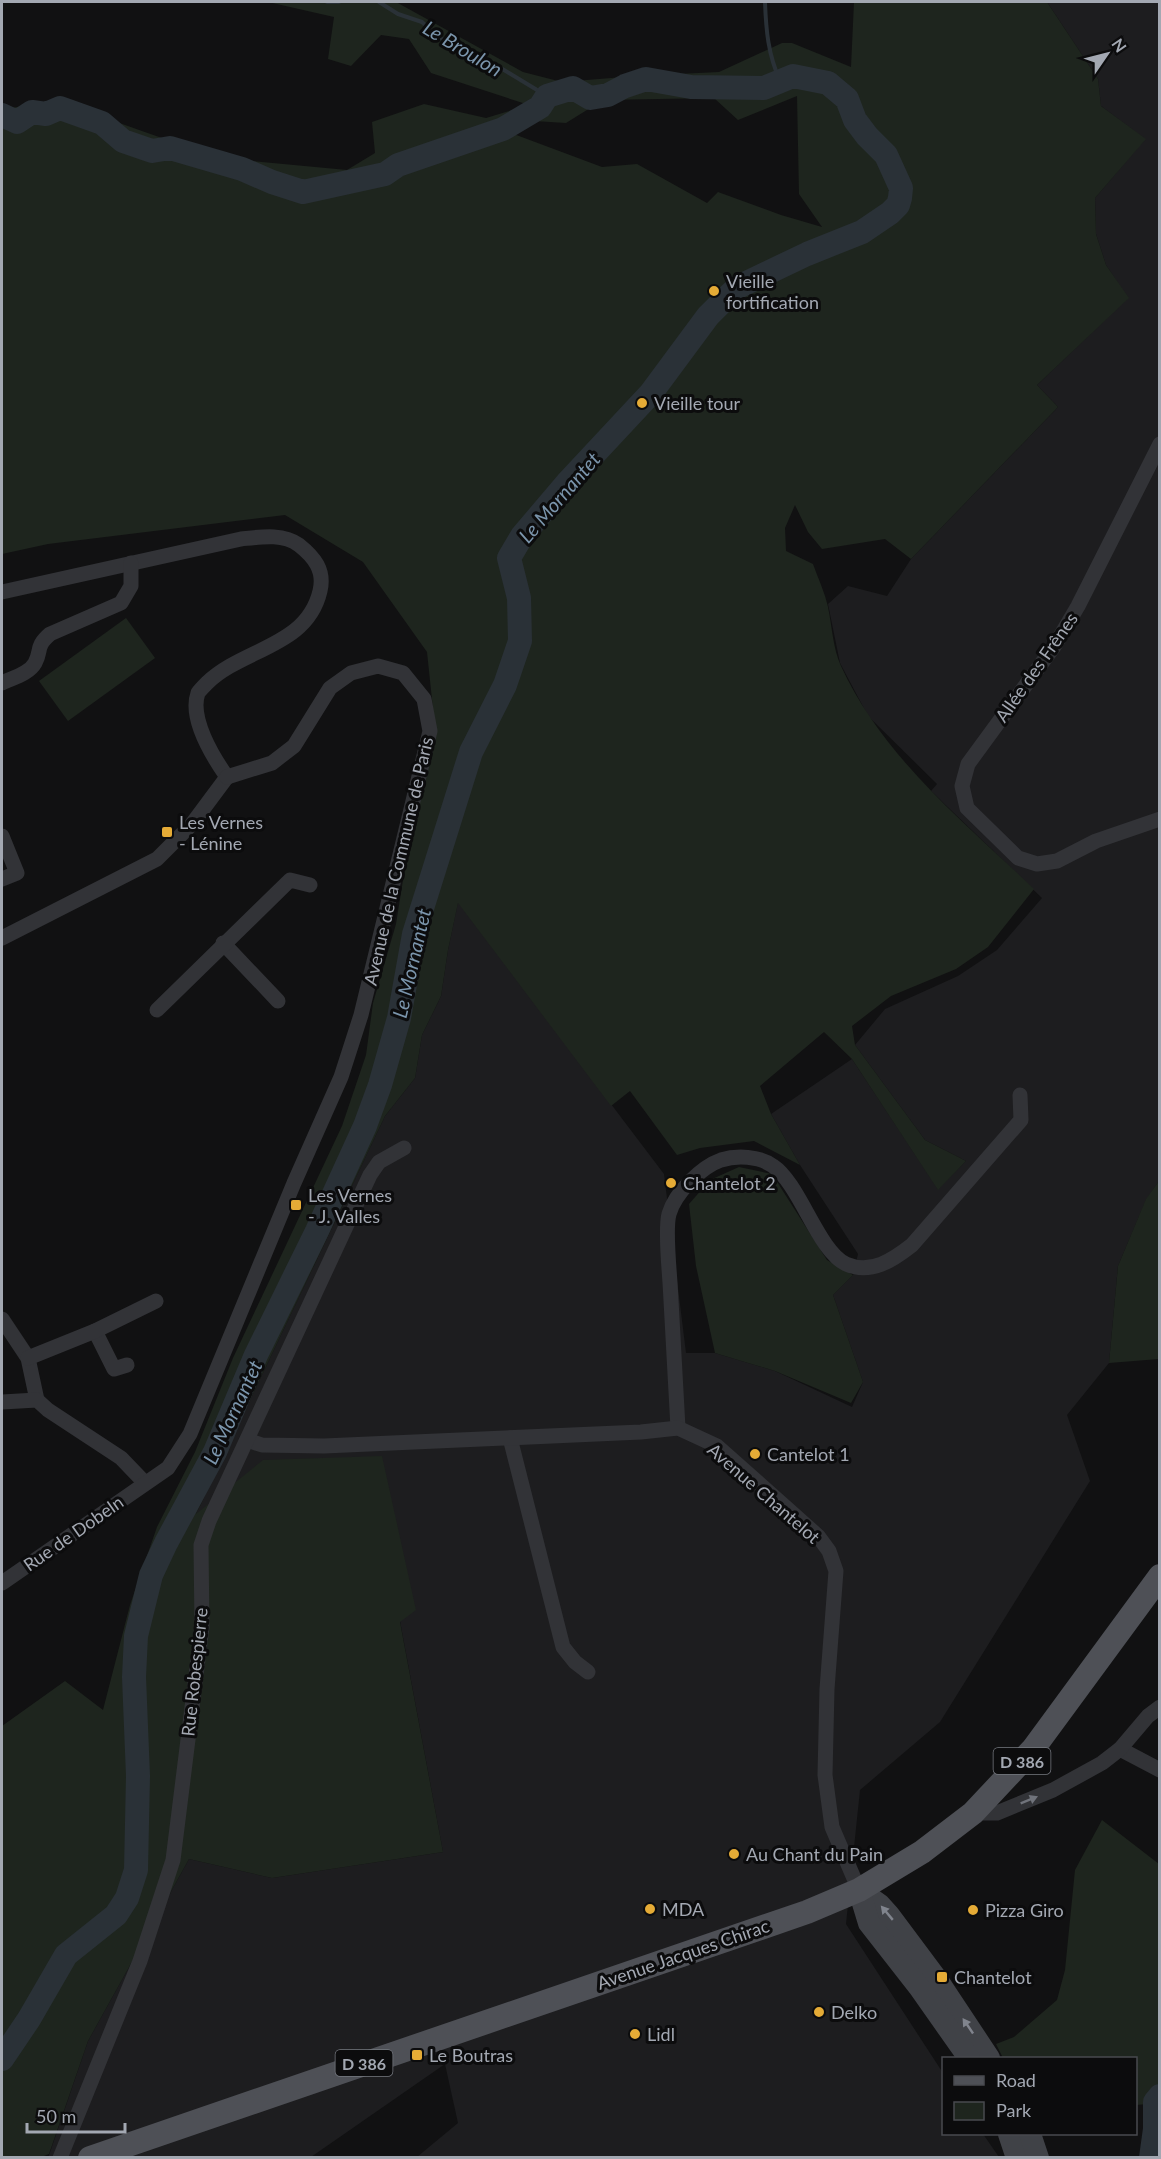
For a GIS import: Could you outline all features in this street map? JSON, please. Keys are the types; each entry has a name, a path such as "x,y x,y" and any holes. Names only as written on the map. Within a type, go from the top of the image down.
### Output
{"main road":[{"name":"Avenue Jacques Chirac","path":"90,2157 807,1912 859,1890 922,1852 973,1813 1033,1749 1160,1576"},
{"path":"859,1890 868,1923 936,1978 988,2057"},
{"path":"902,1949 933,2007 968,2057"}],"street":[{"name":"Allée des Frênes","path":"1160,444 1072,616 1054,645 968,764 962,786 967,808 1018,858 1037,864 1057,861 1096,841 1160,819"},
{"path":"2,592 241,539 272,536 293,540 313,556 322,580 316,606 293,634 216,675 198,692 196,716 214,757 227,777 192,824 157,859 2,938"},
{"path":"2,683 27,672 35,663 40,643 50,634 121,603 131,586 131,563"},
{"name":"Avenue de la Commune de Paris","path":"145,1483 168,1468 190,1434 294,1183 341,1077 361,1015 430,732 424,699 403,673 378,666 351,673 330,688 294,746 272,763 227,777"},
{"path":"2,836 17,873 2,879"},
{"path":"157,1010 290,880 310,885"},
{"path":"223,943 278,1000"},
{"path":"247,1440 262,1445 324,1446 641,1432 678,1428 668,1254 669,1215 681,1192 694,1178 713,1163 731,1157 760,1159 775,1167 830,1248 845,1263 864,1268 881,1266 912,1245 1021,1120 1020,1095"},
{"name":"Rue Robespierre","path":"60,2157 140,1961 173,1860 202,1627 201,1545 209,1521 370,1175 380,1162 404,1148"},
{"path":"28,1358 95,1331 156,1301"},
{"path":"2,1319 28,1358 37,1400 48,1410 121,1458 145,1483"},
{"path":"95,1331 114,1369 128,1365"},
{"path":"2,1402 37,1400"},
{"name":"Avenue Chantelot","path":"678,1428 717,1446 818,1536 829,1551 836,1571 827,1689 825,1775 832,1827 859,1890"},
{"path":"510,1438 563,1647 575,1662 588,1672"},
{"name":"Rue de Dobeln","path":"2,1583 145,1483"},
{"path":"973,1813 997,1813 1053,1790 1102,1763 1120,1749 1148,1716 1160,1707"},
{"path":"1120,1749 1160,1770"}],"shaded area":[{"path":"1047,2 1159,2 1159,1181 1146,1200 1118,1266 1109,1363 1067,1415 1090,1481 940,1722 860,1790 846,1924 942,2071 942,2135 984,2135 999,2157 417,2157 458,2123 445,2064 311,2157 48,2158 88,2041 189,1859 272,1878 443,1852 400,1621 195,1516 385,1116 415,1078 422,1035 441,996 458,902 664,1174 686,1353 715,1353 775,1371 852,1407 863,1382 833,1295 853,1275 858,1254 800,1165 771,1114 852,1059 938,1189 966,1161 925,1140 855,1045 885,1009 958,976 997,950 1042,898 931,791 937,784 868,716 840,663 828,604 848,586 887,596 911,559 1058,407 1037,385 1128,298 1106,265 1096,234 1095,198 1145,139 1101,106 1098,79"}],"green space":[{"path":"268,2 396,2 523,72 562,82 719,72 782,43 792,43 851,67 854,2 1047,2 1098,79 1101,106 1146,139 1095,198 1096,234 1106,265 1129,298 1037,385 1058,407 911,559 885,539 822,549 808,532 795,505 785,528 786,551 813,564 827,602 838,659 858,699 879,730 902,759 953,813 1034,889 988,947 956,969 891,996 852,1026 855,1045 925,1140 966,1161 938,1190 852,1059 824,1032 760,1086 771,1114 800,1165 754,1141 700,1148 677,1155 630,1091 611,1106 458,903 441,996 422,1035 415,1078 385,1116 196,1514 263,1460 382,1456 416,1610 400,1622 443,1852 272,1878 189,1859 88,2041 49,2154 39,2158 2,2157 2,1726 65,1681 103,1710 130,1605 157,1527 195,1452 233,1358 342,1126 366,1055 373,1003 396,924 407,855 435,728 427,652 363,562 285,515 48,544 2,554 2,107 71,106 196,150 251,161 347,170 375,153 372,122 424,104 486,118 529,105 431,73 409,39 381,35 351,66 328,59 334,17","holes":["797,96 799,194 822,227 718,192 707,203 637,164 602,167 511,133 534,121 566,123 603,100 714,98 738,120"]},
{"path":"126,618 155,658 68,721 39,681"},
{"path":"739,1167 772,1174 827,1260 853,1275 833,1295 863,1382 851,1403 775,1371 715,1353 696,1266 689,1204 710,1180"},
{"path":"1159,1181 1159,1359 1109,1363 1118,1266 1146,1199"},
{"path":"1102,1820 1159,1864 1159,2103 1137,2105 1137,2057 1002,2057 996,2044 1014,2037 1057,2000 1065,1970 1075,1870"}],"waterway":[{"name":"Le Broulon","path":"327,2 339,2"},
{"name":"Le Broulon","path":"379,2 398,14 422,22 438,37 499,67 547,96"},
{"path":"765,2 768,42 780,81"},
{"name":"Le Mornantet","path":"2,115 17,122 32,112 46,114 60,108 102,123 123,141 152,151 170,148 242,169 303,192 385,174 398,165 503,129 540,107 547,96 573,88 590,98 608,95 646,79 691,87 764,88 793,76 828,83 847,99 855,120 886,155 901,188 898,205 862,232 807,254 738,287 726,298 708,316 651,393 567,483 522,536 509,558 519,598 520,641 505,685 471,752 414,934 399,1018 380,1085 365,1126 256,1355 215,1452 151,1575 136,1636 134,1677 138,1776 136,1870 127,1898 116,1915 66,1955 29,2019 2,2059"},
{"path":"1151,2158 1155,2129 1155,2102 1160,2096"}],"place":[{"name":"Vieille fortification","path":"714,291"},
{"name":"Vieille tour","path":"642,403"},
{"name":"Les Vernes - Lénine","path":"167,832"},
{"name":"Chantelot 2","path":"671,1183"},
{"name":"Les Vernes - J. Valles","path":"296,1205"},
{"name":"Cantelot 1","path":"755,1454"},
{"name":"Au Chant du Pain","path":"734,1854"},
{"name":"MDA","path":"650,1909"},
{"name":"Pizza Giro","path":"973,1910"},
{"name":"Chantelot","path":"942,1977"},
{"name":"Delko","path":"819,2012"},
{"name":"Lidl","path":"635,2034"},
{"name":"Le Boutras","path":"417,2055"}]}
